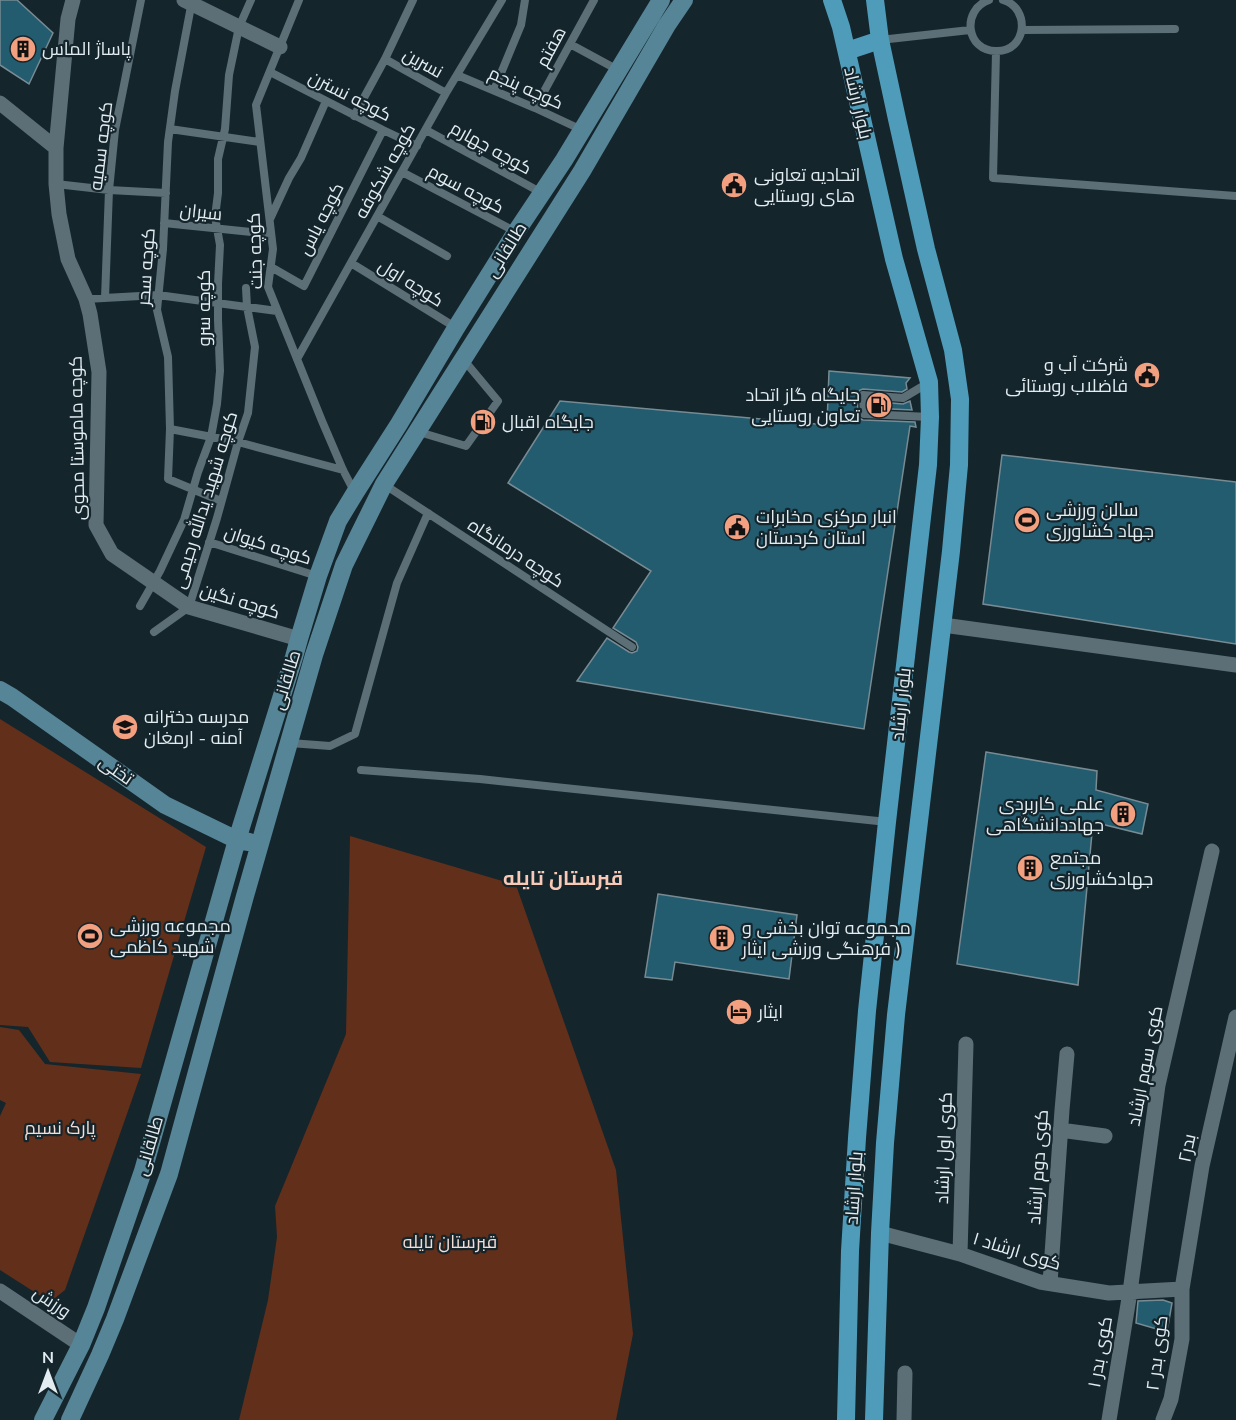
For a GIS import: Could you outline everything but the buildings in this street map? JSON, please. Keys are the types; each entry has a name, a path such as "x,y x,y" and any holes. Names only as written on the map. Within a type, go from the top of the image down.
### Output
{"main road":[{"name":"طالقانی","path":"43,1420 81,1345 96,1308 143,1171 237,840 318,576 338,521 516,232 564,160 661,0"},
{"name":"طالقانی","path":"70,1420 100,1355 169,1174 289,742 344,566 384,484 582,171 684,0"},
{"name":"بلوار ارشاد","path":"832,0 847,51 894,259 929,382 930,417 928,465 867,1011 850,1251 846,1420"},
{"name":"بلوار ارشاد","path":"874,1420 885,1143 896,1015 943,625 959,465 960,399 952,350 923,239 880,40 876,0"},
{"path":"847,51 880,40"},
{"path":"586,123 607,127"},
{"name":"تختی","path":"0,690 165,805 237,840 260,844"},
{"path":"890,800 921,805"},
{"path":"81,1345 100,1355"}],"street":[{"name":"کوچه ماموستا محوی","path":"73,0 68,19 56,148 56,183 59,214 68,259 86,299 99,372 96,525 112,554"},
{"path":"189,1 280,47"},
{"path":"0,103 56,148"},
{"name":"کوچه نگین","path":"112,554 189,607 299,639"},
{"path":"943,625 1236,665"},
{"name":"کوی سوم ارشاد","path":"1130,1292 1158,1085 1212,851"},
{"name":"بدر۲","path":"1182,1289 1203,1166 1236,1017"},
{"name":"کوی اول ارشاد","path":"960,1254 966,1044"},
{"name":"کوی دوم ارشاد","path":"1050,1283 1067,1054"},
{"path":"1060,1130 1105,1136"},
{"name":"کوی ارشاد ۱","path":"880,1233 960,1254 1040,1282 1109,1293 1182,1289"},
{"name":"کوی بدر ۲","path":"1163,1420 1171,1399 1182,1339 1182,1289"},
{"name":"ورزش","path":"0,1291 81,1345"},
{"name":"کوی بدر ۱","path":"1108,1420 1130,1292"},
{"path":"904,1420 905,1373"}],"lane":[{"name":"کوچه سمیه","path":"105,298 109,190 115,130 141,0"},
{"name":"کوچه سرو","path":"140,606 184,520 211,437 220,371 218,303 220,245 215,217 218,159 225,129 229,75 239,27 251,0"},
{"name":"کوچه جنت","path":"299,0 256,105 273,249 267,287 343,470 355,493"},
{"path":"354,116 413,0"},
{"name":"کوچه شکوفه","path":"297,359 446,93 502,0"},
{"path":"494,90 521,25 525,0"},
{"name":"هفتم","path":"535,108 594,0"},
{"path":"989,0 977,7 970,21 970,30 979,45 996,52 1013,45 1022,30 1020,13 1015,6 1003,0"},
{"name":"کوچه سحر","path":"189,1 170,129 157,310 168,357 170,429 168,479 221,501"},
{"path":"1022,30 1175,29"},
{"path":"880,40 970,30"},
{"path":"570,44 618,70"},
{"path":"996,52 993,178 1236,196"},
{"name":"نسرین","path":"385,59 446,93"},
{"name":"کوچه نسترن","path":"270,72 417,146"},
{"name":"کوچه پنجم","path":"457,75 535,108 586,123"},
{"path":"270,220 326,101"},
{"path":"170,129 260,142"},
{"name":"کوچه یاس","path":"270,267 304,286 382,130"},
{"name":"کوچه چهارم","path":"426,130 542,193"},
{"name":"کوچه سوم","path":"402,172 516,232"},
{"path":"56,183 109,190 166,193"},
{"path":"377,216 447,256"},
{"name":"سیران","path":"164,223 271,234"},
{"name":"کوچه اول","path":"351,263 456,328"},
{"name":"کوچه شهید یدالله رحیمی","path":"154,632 189,607 238,442 249,414 255,348 247,307 246,288"},
{"path":"86,299 159,295 277,311"},
{"path":"417,432 466,446 498,401 463,359"},
{"path":"929,382 903,398 862,395 864,414 930,417"},
{"path":"170,429 238,442 343,470"},
{"name":"کوچه درمانگاه","path":"384,484 632,647"},
{"path":"289,742 330,746 355,734 397,583 428,513"},
{"name":"کوچه کیوان","path":"209,542 318,576"},
{"path":"361,770 480,779 887,822"}],"green space":[{"name":"مجموعه ورزشی شهید کاظمی","path":"0,719 206,847 141,1068 50,1062 28,1027 0,1025"},
{"name":"قبرستان تایله","path":"350,836 516,885 616,1170 633,1334 616,1420 239,1420 268,1300 277,1237 275,1206 346,1034"},
{"name":"پارک نسیم","path":"0,1027 19,1030 45,1064 141,1074 65,1290 50,1302 0,1270 0,1116 6,1103 0,1100"}],"place":[{"name":"پاساژ الماس","path":"23,49"},
{"name":"اتحادیه تعاونی های روستایی","path":"734,185"},
{"name":"شرکت آب و فاضلاب روستائی","path":"1147,375"},
{"name":"جایگاه گاز اتحاد تعاون روستایی","path":"879,405"},
{"name":"جایگاه اقبال","path":"483,422"},
{"name":"سالن ورزشی جهاد کشاورزی","path":"1027,520"},
{"name":"انبار مرکزی مخابرات استان کردستان","path":"737,527"},
{"name":"مدرسه دخترانه آمنه - ارمغان","path":"125,727"},
{"name":"علمی کاربردی جهاددانشگاهی","path":"1123,814"},
{"name":"مجتمع جهادکشاورزی","path":"1030,868"},
{"name":"مجموعه ورزشی شهید کاظمی","path":"90,936"},
{"name":"مجموعه توان بخشی و فرهنگی ورزشی ایثار )","path":"722,938"},
{"name":"ایثار","path":"739,1012"}],"district":[{"name":"قبرستان تایله","path":"563,878"}]}
